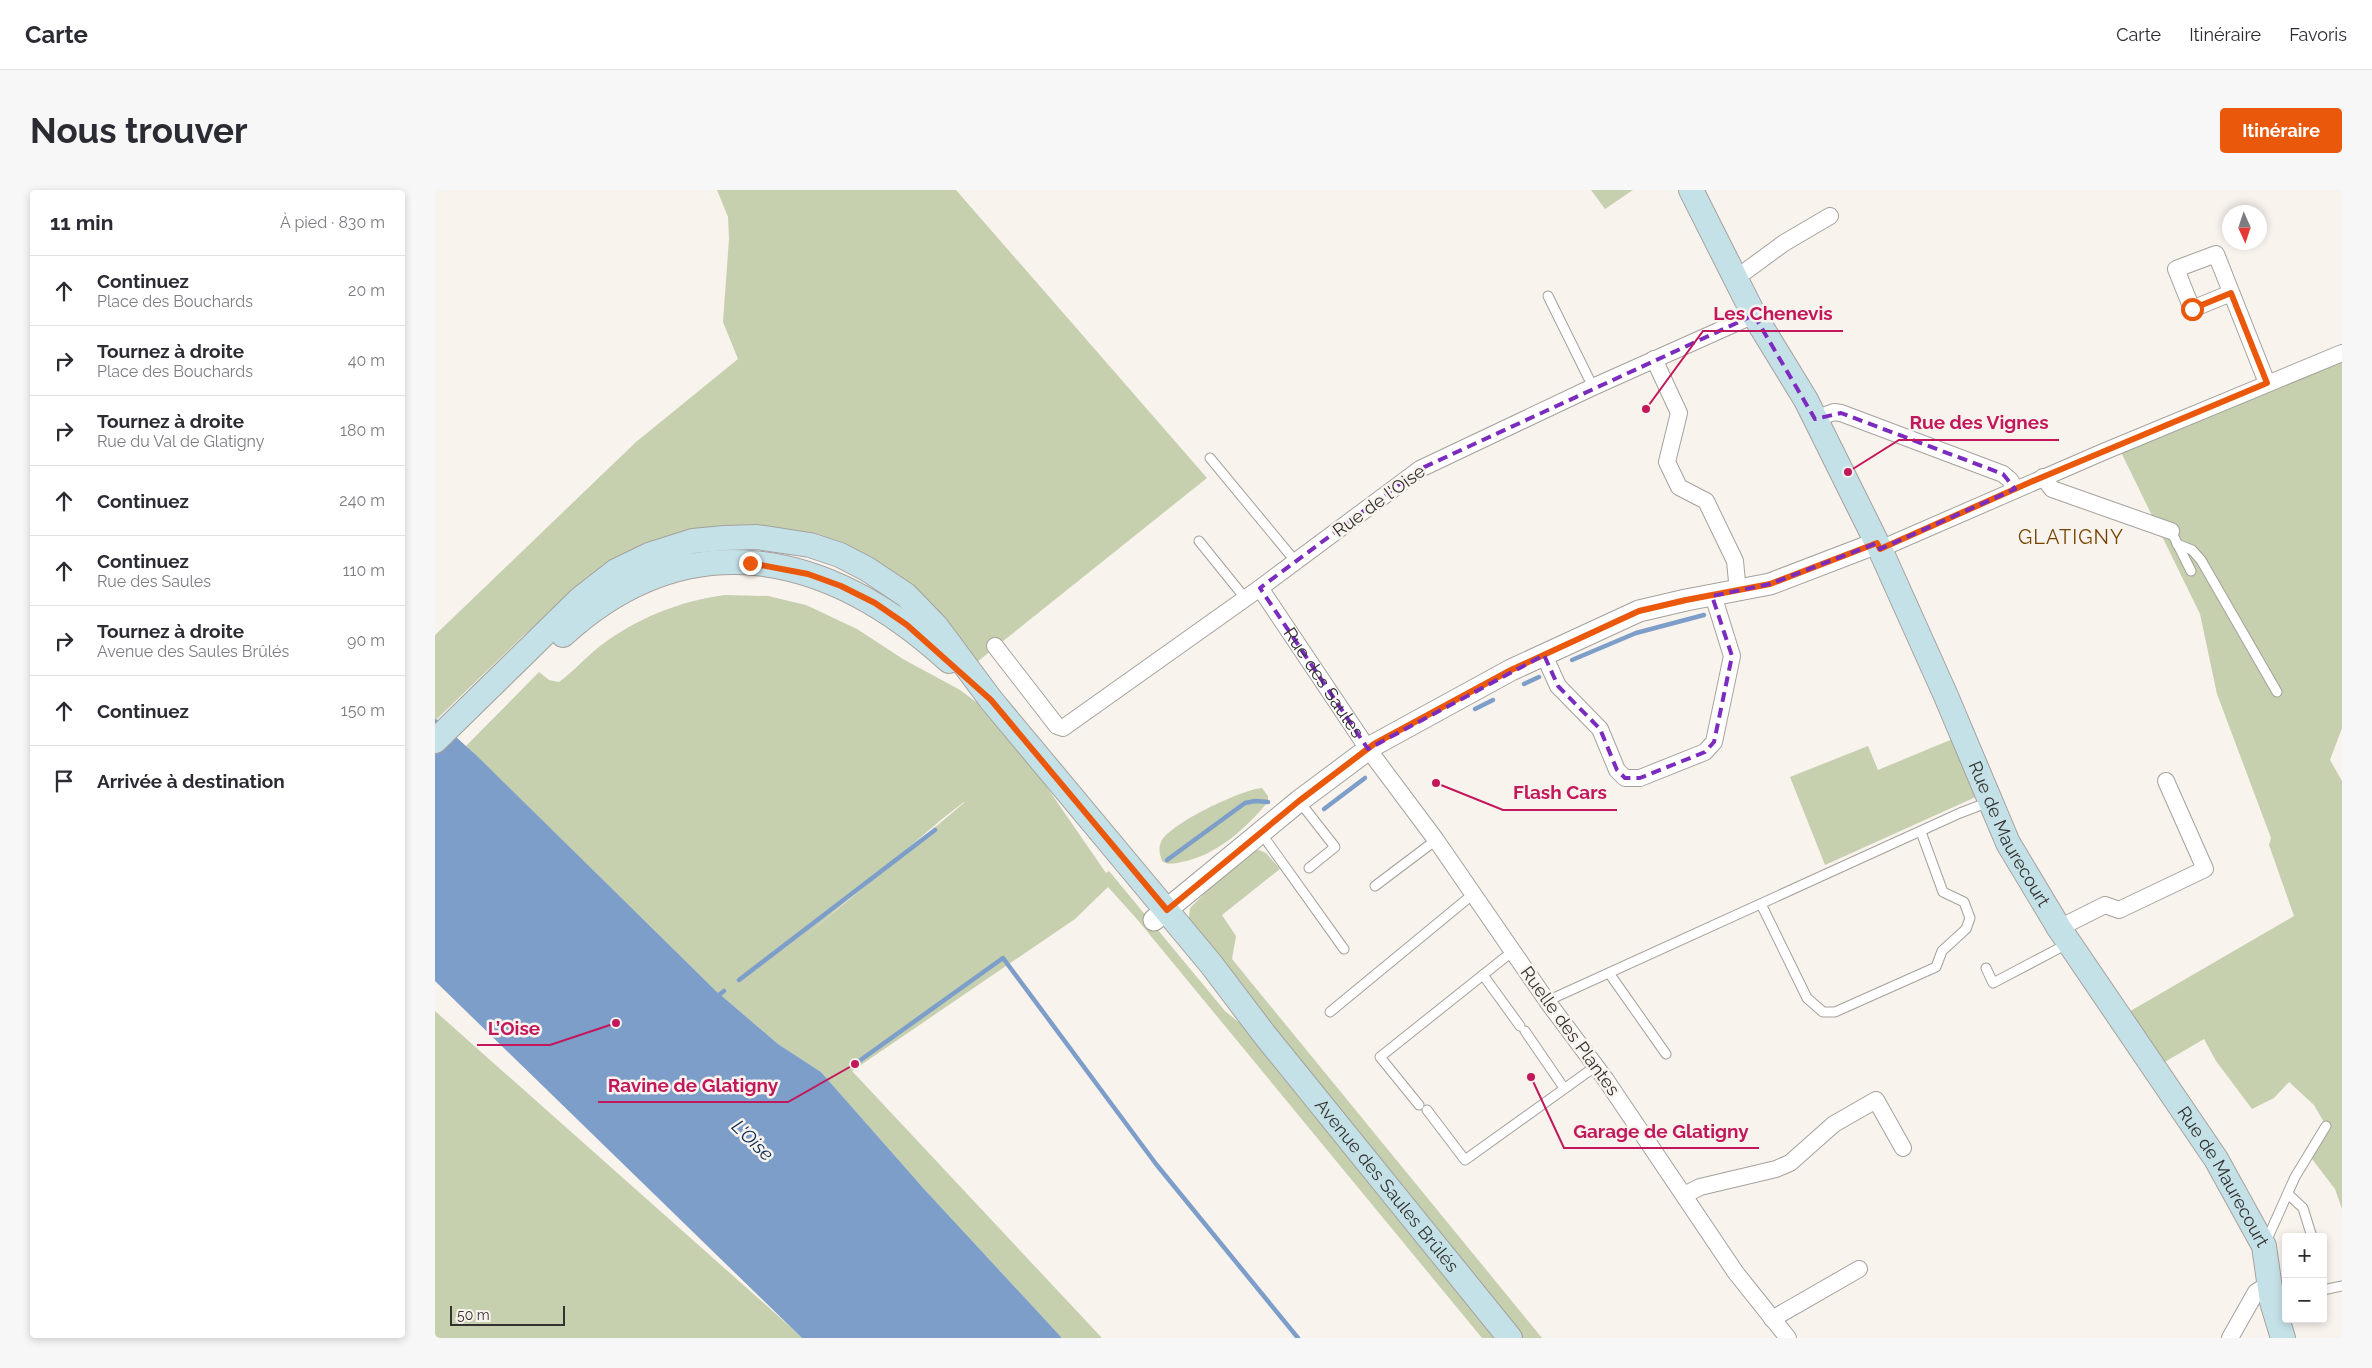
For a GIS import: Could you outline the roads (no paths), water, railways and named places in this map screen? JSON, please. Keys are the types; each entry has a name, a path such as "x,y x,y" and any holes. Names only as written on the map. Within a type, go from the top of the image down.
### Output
{"main road":[{"name":"Rue de Maurecourt","path":"1691,190 1754,315 1787,367 1815,419 1878,546 1992,801 2008,843 2064,936 2216,1158 2264,1246 2283,1338"},
{"name":"Avenue des Saules Brûlés","path":"524,663 580,598 604,579 634,562 664,550 693,542 740,537 766,538 810,545 861,565 891,584 927,616 1039,759 1082,830 1237,997 1264,1034 1510,1338"},
{"path":"435,741 524,663"},
{"path":"435,760 524,663"}],"street":[{"path":"1735,279 1784,243 1830,216"},
{"path":"2231,293 2267,383"},
{"name":"Rue de l'Oise","path":"995,646 1057,726 1063,728 1296,562 1421,469 1593,387 1754,315"},
{"path":"1368,749 1511,670 1639,611 1770,584 1878,546 2342,353"},
{"path":"1654,360 1679,413 1667,462 1679,487 1706,502 1735,561 1738,592"},
{"path":"1815,419 1833,412 1841,413 2003,474 2010,480 2015,489"},
{"path":"2043,477 2052,489 2174,538"},
{"name":"Rue des Saules","path":"1161,915 1299,801 1368,749 1260,588"},
{"path":"1544,655 1558,686 1600,729 1617,770 1625,778 1640,778 1705,752 1714,742 1732,656 1713,596"},
{"name":"Ruelle des Plantes","path":"1368,749 1436,840 1472,895 1595,1066 1736,1273 1787,1338"},
{"path":"2064,936 2105,905 2119,910 2205,869 2166,781"},
{"path":"1684,1195 1700,1187 1776,1169 1790,1163 1834,1124 1876,1100 1903,1148"},
{"path":"1772,1319 1859,1269"},
{"path":"2231,1338 2256,1292 2274,1296"}],"lane":[{"path":"1548,296 1593,387"},
{"path":"1210,458 1296,562"},
{"path":"2174,538 2191,571"},
{"path":"2174,538 2192,550 2201,560 2277,692"},
{"path":"1199,541 1245,598"},
{"path":"1299,801 1335,847 1309,868"},
{"path":"1547,1001 1921,832 1959,813 1992,801"},
{"path":"1761,904 1807,998 1823,1012 1835,1012 1936,967 1942,951 1967,929 1971,918 1963,902 1943,892 1921,832"},
{"path":"1261,833 1344,949"},
{"path":"1375,886 1436,840"},
{"path":"1330,1012 1472,895"},
{"path":"1986,968 1993,983 2064,936"},
{"path":"1513,951 1380,1057 1465,1160 1595,1066"},
{"path":"1609,973 1666,1054"},
{"path":"1483,975 1564,1088"},
{"path":"2264,1246 2295,1177 2326,1126"},
{"path":"2288,1194 2303,1208 2311,1233"},
{"path":"2327,1289 2342,1286"}],"water":[{"name":"L'Oise","path":"435,718 477,756 716,991 778,1044 821,1072 925,1190 1062,1338 802,1338 435,981"}],"waterway":[{"path":"1572,660 1636,633 1704,615"},
{"path":"1524,684 1539,677"},
{"path":"1475,709 1493,700"},
{"path":"1324,809 1365,778"},
{"path":"1167,860 1245,803 1255,801 1268,802"},
{"path":"739,980 935,830"},
{"path":"855,1064 1003,958 1156,1164 1298,1338"},
{"path":"715,998 724,991"}],"place":[{"name":"Les Chenevis","path":"1646,409"},
{"name":"Rue des Vignes","path":"1848,472"},
{"name":"Flash Cars","path":"1436,783"},
{"name":"L’Oise","path":"616,1023"},
{"name":"Ravine de Glatigny","path":"855,1064"},
{"name":"Garage de Glatigny","path":"1531,1077"}],"district":[{"name":"GLATIGNY","path":"2071,537"}]}
